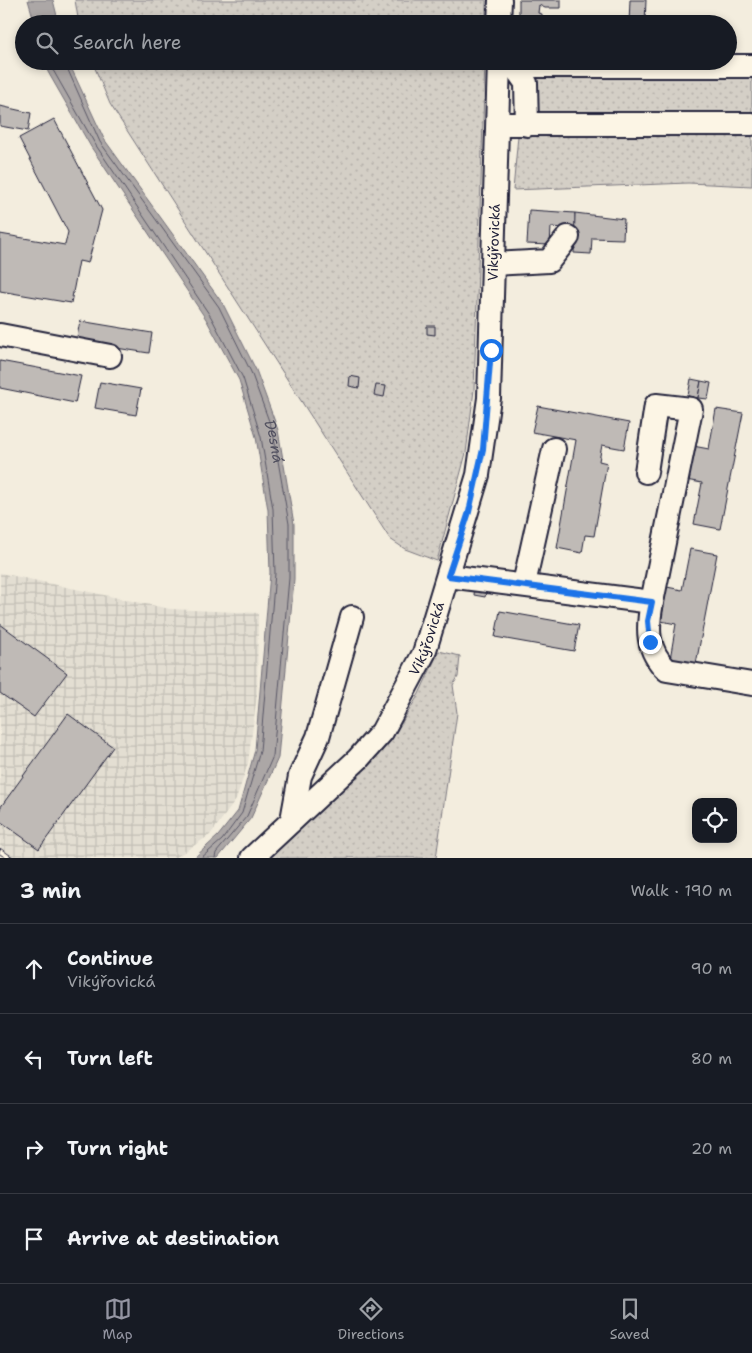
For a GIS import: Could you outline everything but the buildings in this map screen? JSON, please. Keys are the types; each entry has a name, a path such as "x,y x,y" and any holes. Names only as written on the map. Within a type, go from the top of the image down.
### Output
{"street":[{"path":"500,0 500,15"},
{"path":"737,66 752,66"},
{"name":"Vikýřovická","path":"252,858 358,759 382,732 424,653 469,512 483,449 489,398 498,124 503,70"},
{"path":"511,70 526,83 527,125"},
{"path":"498,124 752,124"},
{"path":"494,264 549,261 568,237"},
{"path":"0,335 110,356"},
{"path":"646,472 656,405 691,409 648,621 650,642 658,662 667,670 752,684"},
{"path":"524,584 554,449"},
{"path":"448,576 524,584 652,602"},
{"path":"292,820 300,776 318,737 352,617"}],"shaded area":[{"path":"75,0 486,0 486,15 78,15"},
{"path":"96,70 485,70 474,390 466,453 437,561 405,549 390,539 110,104"},
{"path":"752,72 752,186 688,183 513,190 519,125 527,73"},
{"path":"0,573 170,609 258,613 257,695 248,763 236,800 210,835 175,858 0,858"},
{"path":"439,651 460,656 458,677 453,685 457,713 436,858 267,858 353,779 392,739 419,694"}],"water":[{"path":"28,0 53,0 57,15 32,15"},
{"name":"Desná","path":"47,70 72,70 104,139 223,304 256,370 278,430 294,524 294,579 278,758 251,818 218,858 194,858 218,836 238,811 255,750 270,573 268,510 256,437 239,380 206,319 91,147"}],"railway":[{"path":"0,851 10,858"}],"route":[{"path":"491,350 489,398 483,449 469,512 448,576 524,584 652,602 648,621 650,642"}]}
